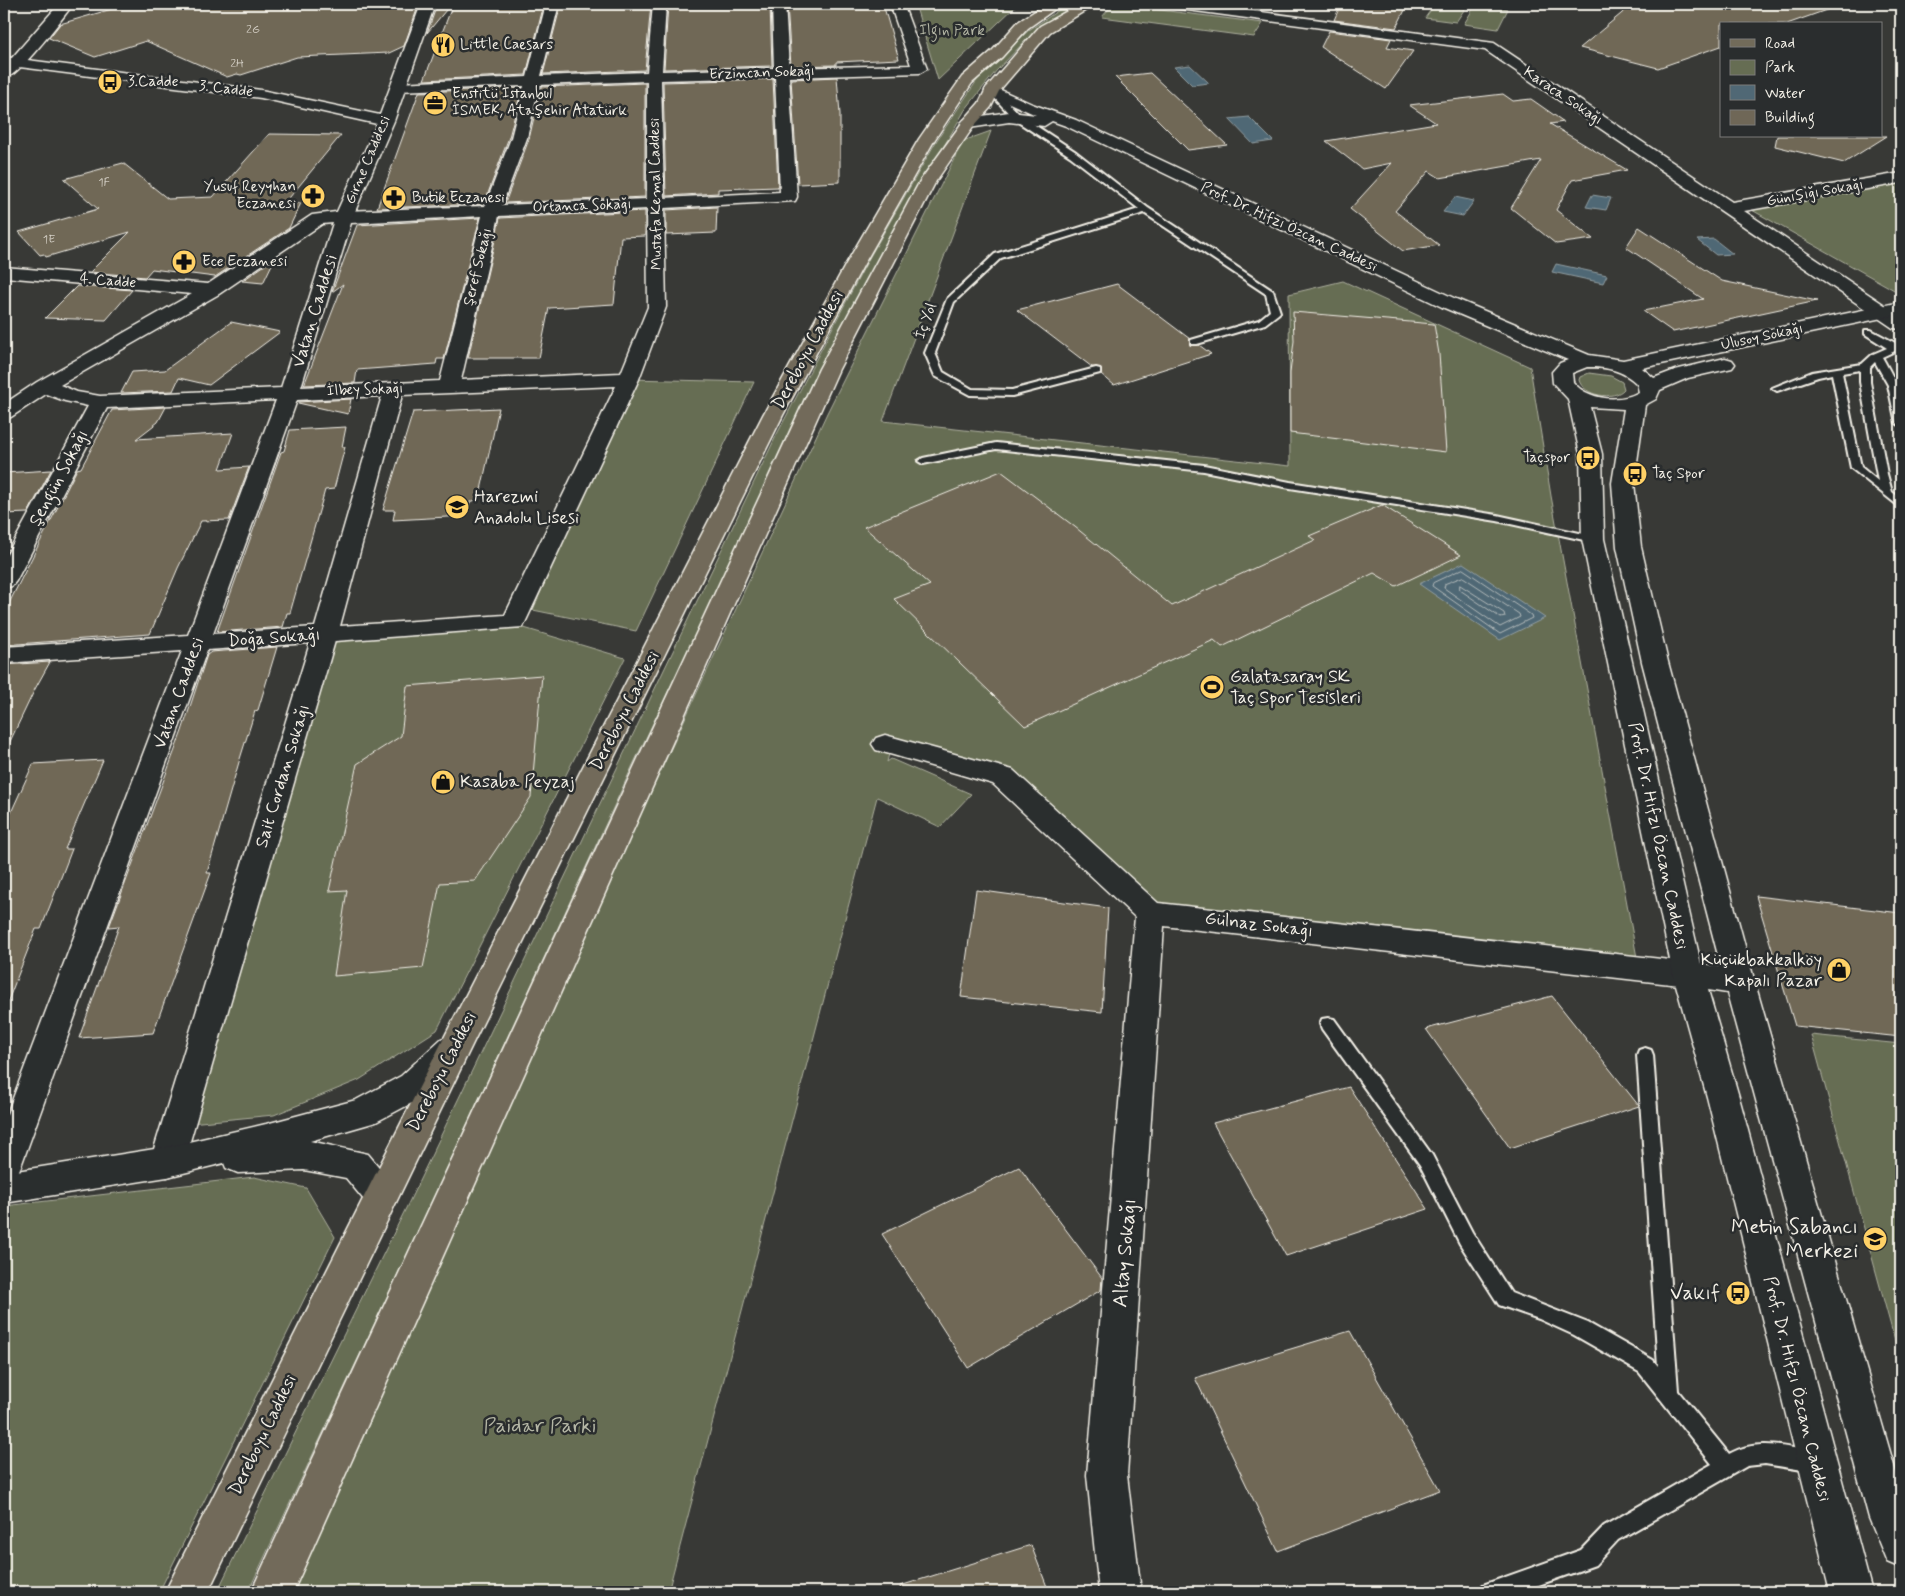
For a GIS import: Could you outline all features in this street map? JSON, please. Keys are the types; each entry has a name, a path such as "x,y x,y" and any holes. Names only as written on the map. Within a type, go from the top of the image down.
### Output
{"main road":[{"name":"Dereboyu Caddesi","path":"186,1592 381,1195 773,415 855,264 927,139 967,80 997,54 1023,25 1055,4"},
{"name":"Dereboyu Caddesi","path":"272,1592 829,369 928,181 968,124 986,104 1007,105 1046,29 1089,4"}],"street":[{"path":"4,74 10,62 66,4"},
{"name":"Girne Caddesi","path":"4,413 44,386 212,290 318,219 344,216 386,121 428,4"},
{"name":"Şeref Sokağı","path":"449,387 492,210 519,138 552,4"},
{"name":"Mustafa Kemal Caddesi","path":"514,622 629,379 657,307 654,76 659,4"},
{"path":"778,4 783,72"},
{"name":"Erzincan Sokağı","path":"398,88 654,76 920,69 897,4"},
{"name":"Karaca Sokağı","path":"1173,4 1489,46 1882,312"},
{"name":"3. Cadde","path":"10,62 261,94 386,121"},
{"name":"Ortanca Sokağı","path":"344,216 789,197 783,72"},
{"name":"Prof. Dr. Hıfzı Özcan Caddesi","path":"1007,105 1055,122 1554,372 1604,404 1643,395"},
{"name":"Prof. Dr. Hıfzı Özcan Caddesi","path":"1007,105 1027,107 1071,124 1450,303 1586,361 1622,366 1638,373 1643,395 1623,483 1629,547 1655,662 1740,983 1889,1518 1901,1548"},
{"name":"Günışığı Sokağı","path":"1729,208 1901,178"},
{"name":"Vatan Caddesi","path":"4,1166 289,394 344,216"},
{"name":"4. Cadde","path":"4,272 212,290"},
{"name":"Ulusoy Sokağı","path":"1622,366 1882,312 1901,319"},
{"name":"Ulusoy Sokağı","path":"1643,395 1696,370 1868,332 1901,319"},
{"path":"1554,372 1586,361"},
{"name":"Prof. Dr. Hıfzı Özcan Caddesi","path":"1554,372 1591,454 1593,539 1688,974 1725,1107 1851,1592"},
{"name":"İlbey Sokağı","path":"44,386 72,397 100,402 629,379"},
{"name":"Sait Cordan Sokağı","path":"167,1162 325,634 394,389"},
{"name":"Şengün Sokağı","path":"4,581 100,402"},
{"name":"Doğa Sokağı","path":"4,655 514,622"},
{"path":"885,744 1003,777 1150,913"},
{"name":"Gülnaz Sokağı","path":"1150,913 1688,974 1740,983"},
{"name":"Altay Sokağı","path":"1120,1592 1107,1475 1150,913"},
{"path":"4,1188 167,1162 266,1139 364,1112 414,1086 457,1043"},
{"path":"167,1162 304,1155 356,1165 381,1195"}],"lane":[{"path":"1007,105 1145,210 1270,293 1275,312 1262,322 1194,342"},
{"name":"İç Yol","path":"1096,371 1012,393 970,392 940,374 930,353 950,301 984,267 998,256 1145,210"},
{"path":"1868,332 1898,349"},
{"path":"1777,388 1802,378 1865,366 1876,356 1898,349"},
{"path":"1876,356 1893,385 1901,423"},
{"path":"1865,366 1865,382 1887,494"},
{"path":"1836,370 1856,468 1901,505"},
{"path":"924,461 996,446 1195,467 1497,518 1593,539"},
{"path":"1328,1024 1426,1160 1466,1238 1505,1299 1543,1312 1614,1346 1646,1366 1727,1467"},
{"path":"1644,1054 1669,1394"},
{"path":"1490,1592 1588,1558 1611,1533 1745,1456 1766,1454 1816,1462"}],"green space":[{"name":"Ilgın Park","path":"915,4 1018,4 938,80"},
{"path":"1068,4 1075,4 1036,30 997,70 965,110 863,285 632,767 420,1227 248,1592 217,1592 411,1198 777,434 868,260 937,140 978,79 1029,30"},
{"path":"1113,4 1263,23 1254,37 1102,17"},
{"path":"1435,4 1468,4 1456,22 1425,18"},
{"path":"1476,4 1508,9 1498,29 1464,24"},
{"name":"Paidar Parki","path":"991,131 883,421 1290,466 1289,294 1343,281 1530,367 1551,496 1638,963 1163,908 1014,773 892,741 887,762 891,759 971,794 940,827 877,797 668,1592 279,1592 827,413 963,141"},
{"path":"1901,179 1901,290 1896,291 1743,205"},
{"path":"1589,373 1611,376 1622,382 1624,389 1619,393 1606,396 1592,393 1586,390 1579,380 1580,377"},
{"path":"629,379 754,382 636,631 533,610"},
{"path":"524,628 625,658 437,1030 359,1080 274,1115 190,1123 325,634"},
{"name":"Metin Sabancı Merkezi","path":"1811,1035 1901,1044 1901,1363"},
{"path":"254,1177 306,1188 335,1237 159,1592 4,1592 4,1206"}],"water":[{"path":"1190,65 1209,83 1192,85 1174,67"},
{"path":"1249,117 1273,141 1253,144 1229,119"},
{"path":"1592,195 1611,198 1606,210 1586,207"},
{"path":"1455,197 1474,201 1463,216 1443,212"},
{"path":"1714,239 1733,254 1716,255 1697,240"},
{"path":"1556,264 1607,275 1603,283 1552,272"},
{"path":"1463,563 1545,618 1500,640 1419,584"}],"building":[{"path":"129,4 419,4 404,46 389,53 297,57 241,75 237,74 227,77 146,41 95,57 49,38 60,24"},
{"path":"451,4 427,33 437,5"},
{"path":"453,4 544,4 526,75 424,80"},
{"path":"561,4 651,4 645,70 543,74"},
{"path":"668,4 770,4 772,66 664,69"},
{"path":"787,4 883,4 899,59 836,62 836,65 791,66"},
{"path":"1341,4 1408,4 1396,28 1334,20"},
{"path":"1633,4 1831,4 1832,8 1793,22 1720,22 1720,46 1658,68 1580,48"},
{"path":"1329,31 1391,39 1387,47 1413,51 1386,89 1321,47"},
{"path":"1150,73 1227,145 1188,150 1115,77"},
{"path":"837,77 840,114 840,182 798,184 791,79"},
{"path":"773,79 778,187 718,189 718,193 666,196 663,82"},
{"path":"645,83 645,197 505,203 529,139 541,87"},
{"path":"522,88 509,137 484,204 377,208 419,92"},
{"path":"1503,94 1513,101 1531,99 1564,122 1550,124 1627,170 1572,180 1556,210 1593,239 1556,244 1511,208 1541,160 1440,178 1429,171 1395,211 1439,245 1403,251 1350,209 1392,163 1362,169 1326,141 1436,123 1409,105"},
{"path":"269,134 341,135 285,203 301,203 289,228 215,277 152,269 145,277 90,272 130,232 46,257 44,254 40,255 19,232 98,209 64,179 123,163 168,199 213,197"},
{"path":"1882,136 1887,136 1844,163 1775,146 1777,138 1882,138"},
{"path":"717,207 716,233 666,235 666,210"},
{"path":"645,211 645,236 621,237 614,304 549,308 539,358 468,358 500,218"},
{"path":"480,218 444,359 437,359 436,364 357,370 355,383 304,385 343,284 332,292 357,225"},
{"path":"1639,227 1722,281 1817,301 1673,332 1643,311 1703,299 1626,247"},
{"path":"275,258 263,283 242,281"},
{"path":"1117,284 1190,339 1190,345 1199,345 1211,354 1114,385 1101,374 1101,368 1092,367 1017,310"},
{"path":"77,286 132,290 106,320 45,318"},
{"path":"1293,312 1434,324 1439,354 1446,452 1290,433 1290,373 1294,341"},
{"path":"231,322 280,332 209,385 179,378 173,391 121,393 132,372 165,370"},
{"path":"351,399 348,414 298,403 298,402"},
{"path":"166,407 158,422 136,439 233,433 220,469 249,467 229,520 201,521 178,568 150,634 4,645 4,613 77,469 81,468 112,410"},
{"path":"499,408 479,499 470,502 466,516 393,520 395,510 383,510 413,412"},
{"path":"346,427 342,447 345,447 334,489 325,490 290,613 287,613 283,627 217,632 290,430"},
{"path":"51,470 28,513 4,514 4,473"},
{"path":"1001,471 1075,527 1172,606 1315,540 1309,536 1382,505 1461,555 1396,586 1374,573 1222,647 1214,640 1025,726 894,599 930,585 864,527"},
{"path":"277,647 258,710 255,711 239,762 207,873 211,873 153,1033 79,1038 119,926 109,927 182,731 207,655 211,652"},
{"path":"50,662 35,689 4,754 4,665"},
{"name":"Kasaba Peyzaj","path":"542,675 531,797 475,881 440,883 423,968 334,976 347,890 329,891 357,764 401,736 407,686"},
{"path":"103,760 65,849 72,849 41,929 36,929 6,1006 4,1006 4,828 33,764"},
{"path":"976,890 1108,908 1102,1012 961,997"},
{"name":"Küçükbakkalköy Kapalı Pazar","path":"1756,896 1901,913 1901,1037 1795,1026"},
{"path":"1552,996 1639,1106 1510,1148 1426,1029"},
{"path":"1349,1087 1428,1209 1286,1256 1213,1123"},
{"path":"1019,1167 1102,1278 1101,1290 968,1368 882,1234"},
{"path":"1350,1331 1440,1490 1278,1551 1195,1378"},
{"path":"1031,1545 1049,1592 901,1592 900,1586"}],"place":[{"name":"Little Caesars","path":"443,45"},
{"name":"3.Cadde","path":"110,82"},
{"name":"Enstitü İstanbul İSMEK, Ataşehir Atatürk","path":"435,103"},
{"name":"Yusuf Reyyhan Eczanesi","path":"313,196"},
{"name":"Butik Eczanesi","path":"394,198"},
{"name":"Ece Eczanesi","path":"184,262"},
{"name":"Taçspor","path":"1588,458"},
{"name":"Taç Spor","path":"1635,474"},
{"name":"Harezmi Anadolu Lisesi","path":"457,507"},
{"name":"Galatasaray SK Taç Spor Tesisleri","path":"1212,687"},
{"name":"Kasaba Peyzaj","path":"443,782"},
{"name":"Küçükbakkalköy Kapalı Pazar","path":"1839,970"},
{"name":"Metin Sabancı Merkezi","path":"1875,1239"},
{"name":"Vakıf","path":"1738,1293"}]}
